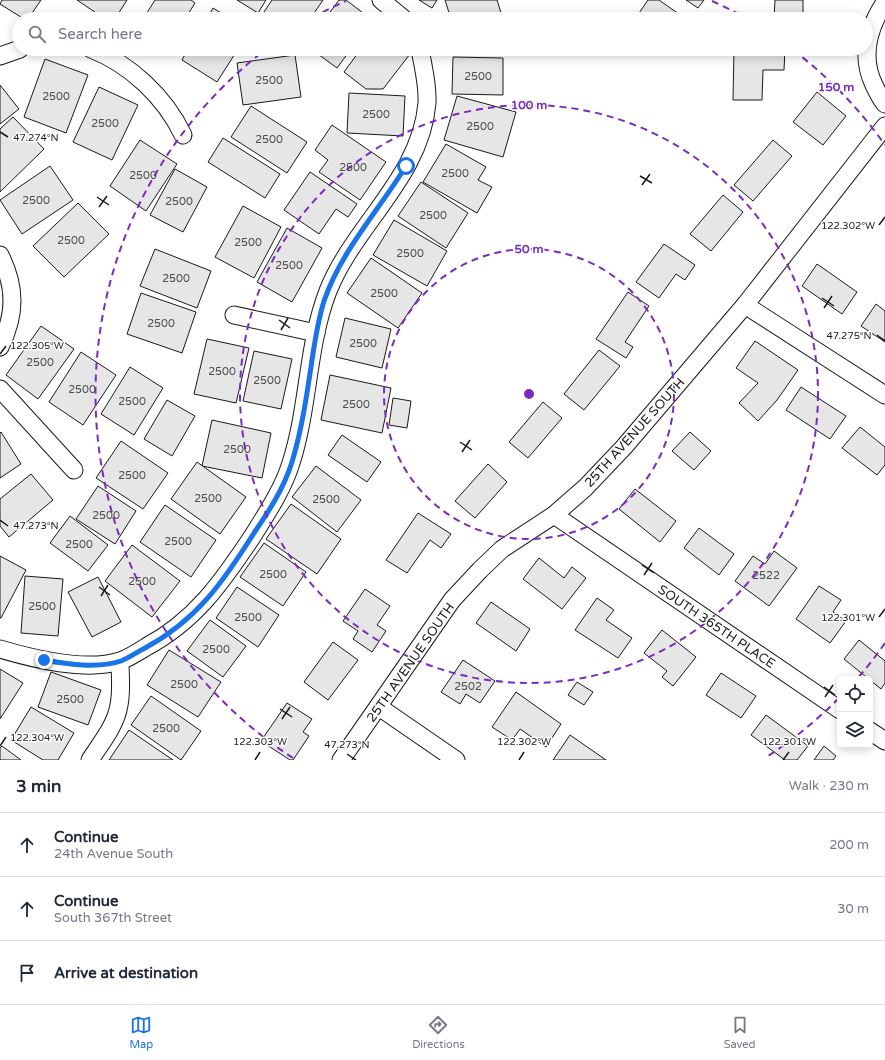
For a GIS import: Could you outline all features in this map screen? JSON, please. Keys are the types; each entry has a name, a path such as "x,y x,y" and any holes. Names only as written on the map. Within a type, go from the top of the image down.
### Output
{"street":[{"path":"381,0 396,12"},
{"path":"873,26 885,2"},
{"path":"0,56 12,52"},
{"path":"104,56 119,64 154,92 173,116 183,135"},
{"path":"0,649 71,664 99,664 120,661 166,636 194,614 232,566 267,513 287,475 300,429 316,333 324,302 335,275 402,172 419,139 425,114 427,92 421,56"},
{"path":"867,56 870,76 885,104"},
{"name":"25TH AVENUE SOUTH","path":"341,760 452,600 502,549 554,515 585,488 624,447 745,305 885,126"},
{"path":"0,255 7,269 13,297 8,329 0,347"},
{"path":"745,305 885,395"},
{"path":"234,315 316,333"},
{"path":"0,389 74,470"},
{"name":"SOUTH 365TH PLACE","path":"554,515 837,708"},
{"path":"90,760 110,729 118,713 121,696 120,661"},
{"path":"379,707 456,760"},
{"path":"873,733 885,741"}],"building":[{"path":"2,0 41,0 33,12 13,12 0,4"},
{"path":"77,0 127,0 119,12 95,12"},
{"path":"155,0 191,0 195,3 189,12 147,12"},
{"path":"237,0 266,0 259,12"},
{"path":"272,0 323,0 315,12 264,12"},
{"path":"339,0 346,0 362,12 330,12"},
{"path":"419,0 437,0 432,8"},
{"path":"445,0 497,0 501,12 449,12"},
{"path":"648,0 659,0 676,12 640,12"},
{"path":"686,0 704,0 698,8"},
{"path":"775,0 803,0 803,12 774,12"},
{"path":"213,8 220,12 211,12"},
{"path":"184,56 234,56 217,82 182,60"},
{"path":"295,56 301,97 243,105 237,63"},
{"path":"321,56 346,56 337,68"},
{"path":"356,56 408,56 383,89 366,89 344,72"},
{"path":"734,56 785,56 784,70 763,70 762,100 733,100"},
{"path":"453,57 503,58 503,95 452,94"},
{"path":"45,59 88,75 66,133 24,117"},
{"path":"0,85 19,109 0,124"},
{"path":"99,87 138,105 112,160 73,142"},
{"path":"817,92 846,116 823,145 793,122"},
{"path":"349,93 405,96 403,136 347,133"},
{"path":"457,96 516,112 503,157 444,140"},
{"path":"251,106 307,142 287,173 231,137"},
{"path":"13,117 44,149 0,192 0,129"},
{"path":"332,125 386,162 360,200 319,172 328,160 315,150"},
{"path":"223,138 280,174 265,198 208,162"},
{"path":"140,140 177,164 146,211 110,186"},
{"path":"773,140 792,156 753,201 734,185"},
{"path":"446,144 486,167 478,180 492,187 477,213 423,182"},
{"path":"50,166 73,200 22,234 0,200"},
{"path":"175,169 207,187 183,232 150,215"},
{"path":"310,172 357,204 348,217 336,209 319,234 284,210"},
{"path":"421,182 468,213 446,248 398,216"},
{"path":"723,195 743,212 711,251 690,234"},
{"path":"78,203 109,234 64,277 33,246"},
{"path":"243,206 281,227 254,278 215,257"},
{"path":"394,220 447,251 427,286 373,255"},
{"path":"287,228 322,248 292,302 257,282"},
{"path":"664,244 695,265 685,280 676,274 659,298 636,282"},
{"path":"155,249 211,271 197,308 140,286"},
{"path":"371,258 422,293 398,328 347,293"},
{"path":"817,264 857,292 842,314 802,286"},
{"path":"628,292 649,306 625,342 633,347 626,358 596,339"},
{"path":"141,293 196,312 182,353 127,334"},
{"path":"876,304 885,311 885,342 861,326"},
{"path":"345,318 391,329 382,368 336,357"},
{"path":"41,326 74,349 38,399 6,375"},
{"path":"207,339 249,348 236,403 194,394"},
{"path":"755,341 798,370 777,400 758,421 739,403 758,383 736,368"},
{"path":"599,350 620,366 584,410 564,394"},
{"path":"254,351 292,359 281,409 243,401"},
{"path":"81,352 116,375 83,425 49,402"},
{"path":"130,367 163,388 134,435 101,414"},
{"path":"330,375 391,388 382,433 321,420"},
{"path":"801,387 846,416 830,439 786,410"},
{"path":"393,398 411,401 407,428 389,425"},
{"path":"167,400 195,416 172,456 144,439"},
{"path":"543,402 562,418 528,458 509,442"},
{"path":"212,420 271,433 262,478 202,466"},
{"path":"860,427 885,447 885,465 877,475 842,448"},
{"path":"1,432 21,464 0,478 0,433"},
{"path":"690,432 711,451 694,470 672,451"},
{"path":"342,435 381,462 367,482 328,455"},
{"path":"121,441 168,473 143,509 96,478"},
{"path":"197,462 246,497 220,534 171,499"},
{"path":"488,464 507,482 475,518 455,501"},
{"path":"316,466 361,500 337,532 292,497"},
{"path":"31,474 53,500 9,537 0,526 0,499"},
{"path":"98,486 136,511 115,544 76,519"},
{"path":"635,489 676,521 660,542 619,509"},
{"path":"291,504 341,539 317,574 266,539"},
{"path":"165,505 216,540 191,577 140,542"},
{"path":"418,513 451,534 441,548 430,540 407,573 386,560"},
{"path":"70,516 108,545 88,571 50,543"},
{"path":"699,528 734,554 719,575 684,548"},
{"path":"264,543 306,572 283,606 240,577"},
{"path":"132,545 180,581 152,617 105,581"},
{"path":"774,551 797,568 769,606 735,581 753,556 765,564"},
{"path":"0,556 26,570 1,618 0,618"},
{"path":"539,558 564,578 572,567 586,578 562,609 523,579"},
{"path":"25,576 63,579 58,636 21,633"},
{"path":"98,577 121,622 92,637 68,592"},
{"path":"819,586 841,600 833,612 846,621 830,643 796,619"},
{"path":"237,587 279,615 258,647 216,618"},
{"path":"365,589 390,606 377,625 386,631 372,652 353,639 358,631 343,621"},
{"path":"597,598 614,610 606,620 632,638 618,658 575,630"},
{"path":"491,602 530,629 516,651 476,623"},
{"path":"210,620 246,646 223,677 187,651"},
{"path":"662,630 696,657 673,686 662,677 667,671 644,653"},
{"path":"859,640 885,661 885,683 881,689 873,683 873,676 865,676 844,659"},
{"path":"333,642 358,660 328,700 304,682"},
{"path":"169,650 221,682 198,717 147,685"},
{"path":"463,660 495,681 480,703 466,694 460,704 441,692"},
{"path":"0,669 23,683 0,719"},
{"path":"51,672 101,690 88,725 38,707"},
{"path":"721,673 756,696 741,718 706,695"},
{"path":"577,682 593,692 584,705 568,695"},
{"path":"516,692 561,724 546,747 520,729 512,740 492,727"},
{"path":"151,696 201,731 181,760 131,725"},
{"path":"287,703 312,719 303,732 309,736 293,760 290,760 261,741"},
{"path":"31,707 74,733 58,760 43,760 11,740"},
{"path":"766,715 808,746 797,760 785,760 751,735"},
{"path":"129,730 173,760 109,760"},
{"path":"570,735 606,760 553,760"},
{"path":"2,746 21,760 0,760 0,748"},
{"path":"824,746 836,756 833,760 814,760"}],"route":[{"path":"44,660 71,664 99,664 120,661 156,642 176,629 194,614 215,590 267,513 287,475 300,429 316,333 324,302 332,280 349,251 406,166"}]}
